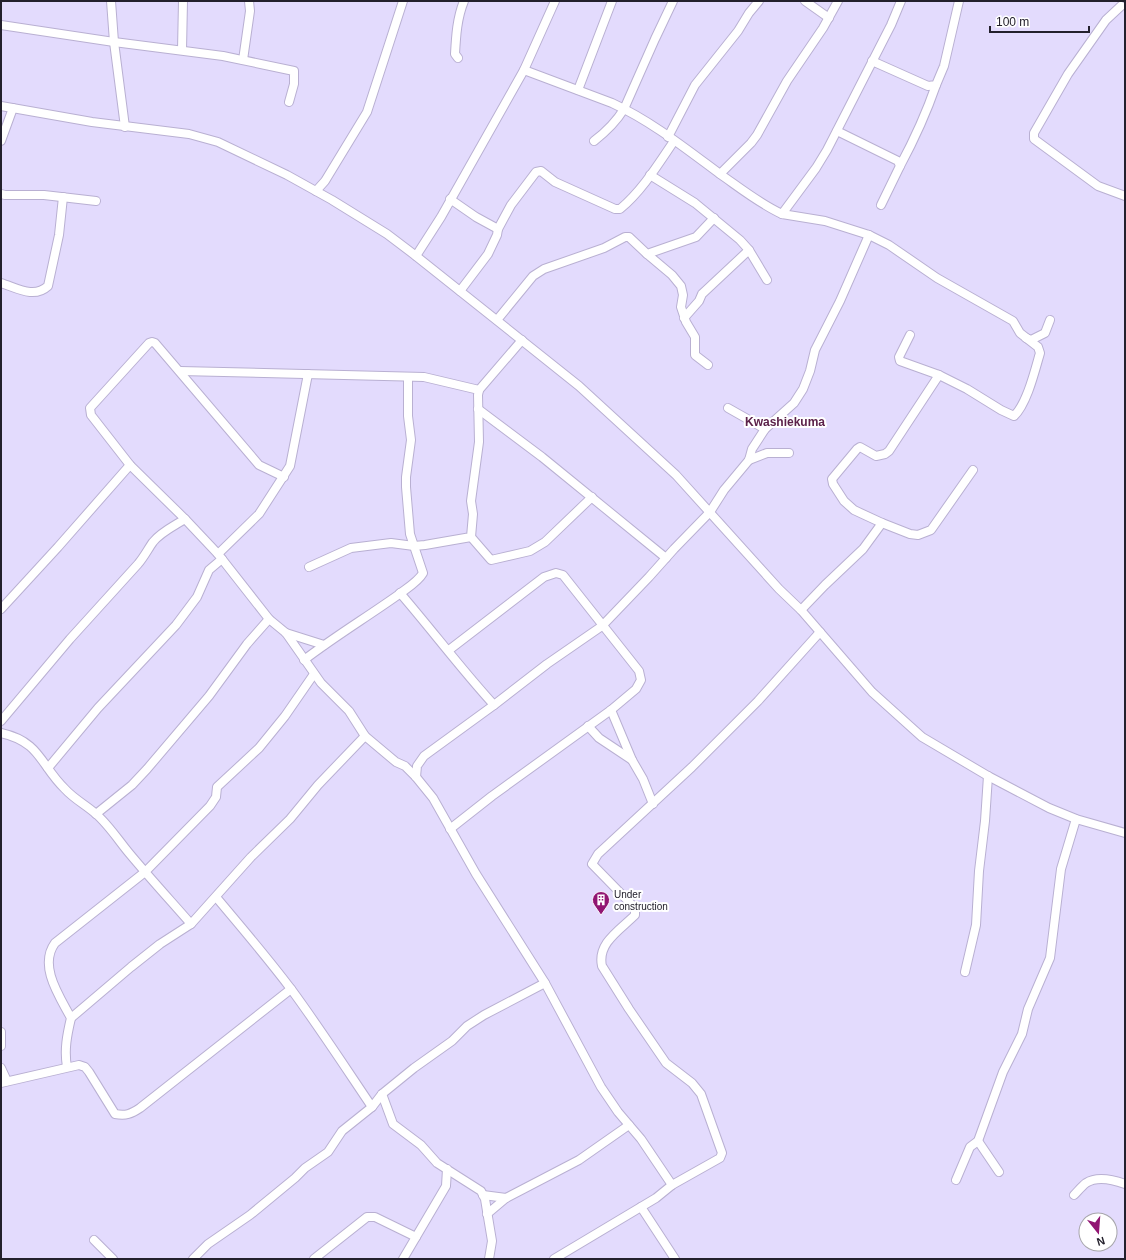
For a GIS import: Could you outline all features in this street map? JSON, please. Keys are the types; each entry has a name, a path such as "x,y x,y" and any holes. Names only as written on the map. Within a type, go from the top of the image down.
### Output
{"street":[{"path":"111,1 114,42 125,127"},
{"path":"182,50 183,1"},
{"path":"243,60 250,11 249,1"},
{"path":"316,191 325,181 367,112 403,1"},
{"path":"458,58 455,54 458,14 464,1"},
{"path":"416,256 524,70 555,1"},
{"path":"578,90 612,1"},
{"path":"594,141 609,130 624,109 673,1"},
{"path":"460,291 488,254 497,235 498,229 511,205 536,172 541,171 555,182 615,209 620,209 650,175 671,139 696,85 759,1"},
{"path":"805,1 829,18"},
{"path":"720,174 757,135 787,81 823,28 838,1"},
{"path":"782,214 816,168 837,131 891,25 901,1"},
{"path":"881,205 913,142 928,108 944,66 959,1"},
{"path":"1122,4 1106,20 1068,74 1034,133 1034,139 1098,186 1125,196"},
{"path":"1,25 114,42 223,56 294,71 294,84 289,102"},
{"path":"872,61 928,86 936,85"},
{"path":"524,70 612,103 624,109 647,122 749,195 782,214 825,221 869,235 889,245 937,278 1013,321 1020,333 1038,347 1040,353 1030,386 1018,412 1014,416 939,375 900,361 900,352 910,335"},
{"path":"1,106 125,127 189,134 218,142 287,175 387,234 579,386 619,422 676,476 710,512 779,589 801,610 872,692 914,730 931,742 988,776 1049,808 1076,819 1125,833"},
{"path":"1,141 13,108"},
{"path":"837,131 898,161 900,166"},
{"path":"650,175 695,203 740,240 749,250 767,280"},
{"path":"1,194 44,195 96,201"},
{"path":"1,283 28,292 36,293 42,292 48,286 59,235 63,197"},
{"path":"450,199 476,217 498,229"},
{"path":"647,254 696,237 714,218"},
{"path":"405,766 424,756 547,664 602,626 710,512 724,490 749,460 752,449 765,429 794,403 803,389 810,371 815,350 840,301 869,235"},
{"path":"497,320 533,276 544,269 604,248 628,237 672,275 681,286 684,295 681,308 684,318 696,337 695,355 708,366"},
{"path":"684,318 699,301 702,294 749,250"},
{"path":"1026,338 1031,340 1045,333 1050,320"},
{"path":"522,340 480,390 478,395 479,442 470,501 473,514 471,537 491,560 530,550 545,542 592,497"},
{"path":"284,476 259,465 155,342 149,343 92,405 90,411 91,415 130,465 185,518 220,557 269,619 286,633 320,683 349,711 365,736 396,762 405,766 433,798 476,874 545,983 601,1087 618,1112 641,1139 672,1185"},
{"path":"180,372 431,378 480,390"},
{"path":"48,768 98,708 176,625 197,597 209,570 259,514 284,476 292,459 308,374"},
{"path":"939,375 889,451 881,456 876,456 863,448 857,448 832,479 833,484 848,506 882,523 918,535 931,530 973,470"},
{"path":"304,660 324,645 377,611 417,581 423,572 410,530 406,482 411,440 408,416 408,377"},
{"path":"728,408 765,429"},
{"path":"478,410 542,457 666,558"},
{"path":"749,460 767,453 789,453"},
{"path":"1,608 58,547 130,465"},
{"path":"1,721 70,640 138,564 154,542 185,518"},
{"path":"801,610 824,585 863,549 882,523"},
{"path":"309,567 351,548 391,543 414,546 425,545 471,537"},
{"path":"449,650 544,577 556,573 563,575 639,671 641,680 636,689 611,710 492,796 450,829"},
{"path":"400,593 449,650 463,671 494,705"},
{"path":"96,814 132,785 147,769 209,696 247,644 269,619"},
{"path":"554,1259 641,1208 672,1185 720,1158 722,1153 701,1094 692,1083 666,1063 602,966 601,958 604,945 635,915 636,912 635,908 592,864 598,854 692,767 758,701 820,632"},
{"path":"286,633 324,645"},
{"path":"71,1018 53,981 48,962 50,950 56,943 146,872 210,806 216,797 217,787 259,748 285,716 314,674"},
{"path":"611,710 632,760 643,779 653,804"},
{"path":"588,726 599,738 632,760"},
{"path":"1,733 22,740 34,749 64,789 96,814 191,924"},
{"path":"67,1067 65,1055 66,1038 71,1018 160,944 191,924 251,858 292,816 318,785 365,736"},
{"path":"416,777 417,766 424,756"},
{"path":"965,972 976,925 979,871 985,822 988,776"},
{"path":"956,1180 970,1147 978,1141 1003,1072 1022,1034 1028,1009 1050,958 1061,869 1076,819"},
{"path":"216,897 266,956 291,989 372,1107"},
{"path":"193,1259 208,1244 250,1215 305,1168 328,1152 342,1131 372,1107 382,1094 414,1068 452,1041 467,1026 484,1015 545,983"},
{"path":"1,1068 4,1082 67,1067 79,1065 85,1067 115,1114 130,1114 140,1108 291,989"},
{"path":"1,1032 1,1046"},
{"path":"382,1094 393,1124 421,1145 437,1163 481,1191 492,1241 490,1259"},
{"path":"487,1214 506,1198 566,1168 629,1125"},
{"path":"978,1141 1000,1172"},
{"path":"403,1259 446,1186 447,1170"},
{"path":"1074,1195 1087,1182 1114,1180 1125,1184"},
{"path":"483,1195 506,1198"},
{"path":"641,1208 675,1259"},
{"path":"314,1259 367,1216 375,1217 416,1237"},
{"path":"94,1240 113,1259"}],"place":[{"name":"Under construction","path":"601,915"}],"district":[{"name":"Kwashiekuma","path":"785,422"}]}
